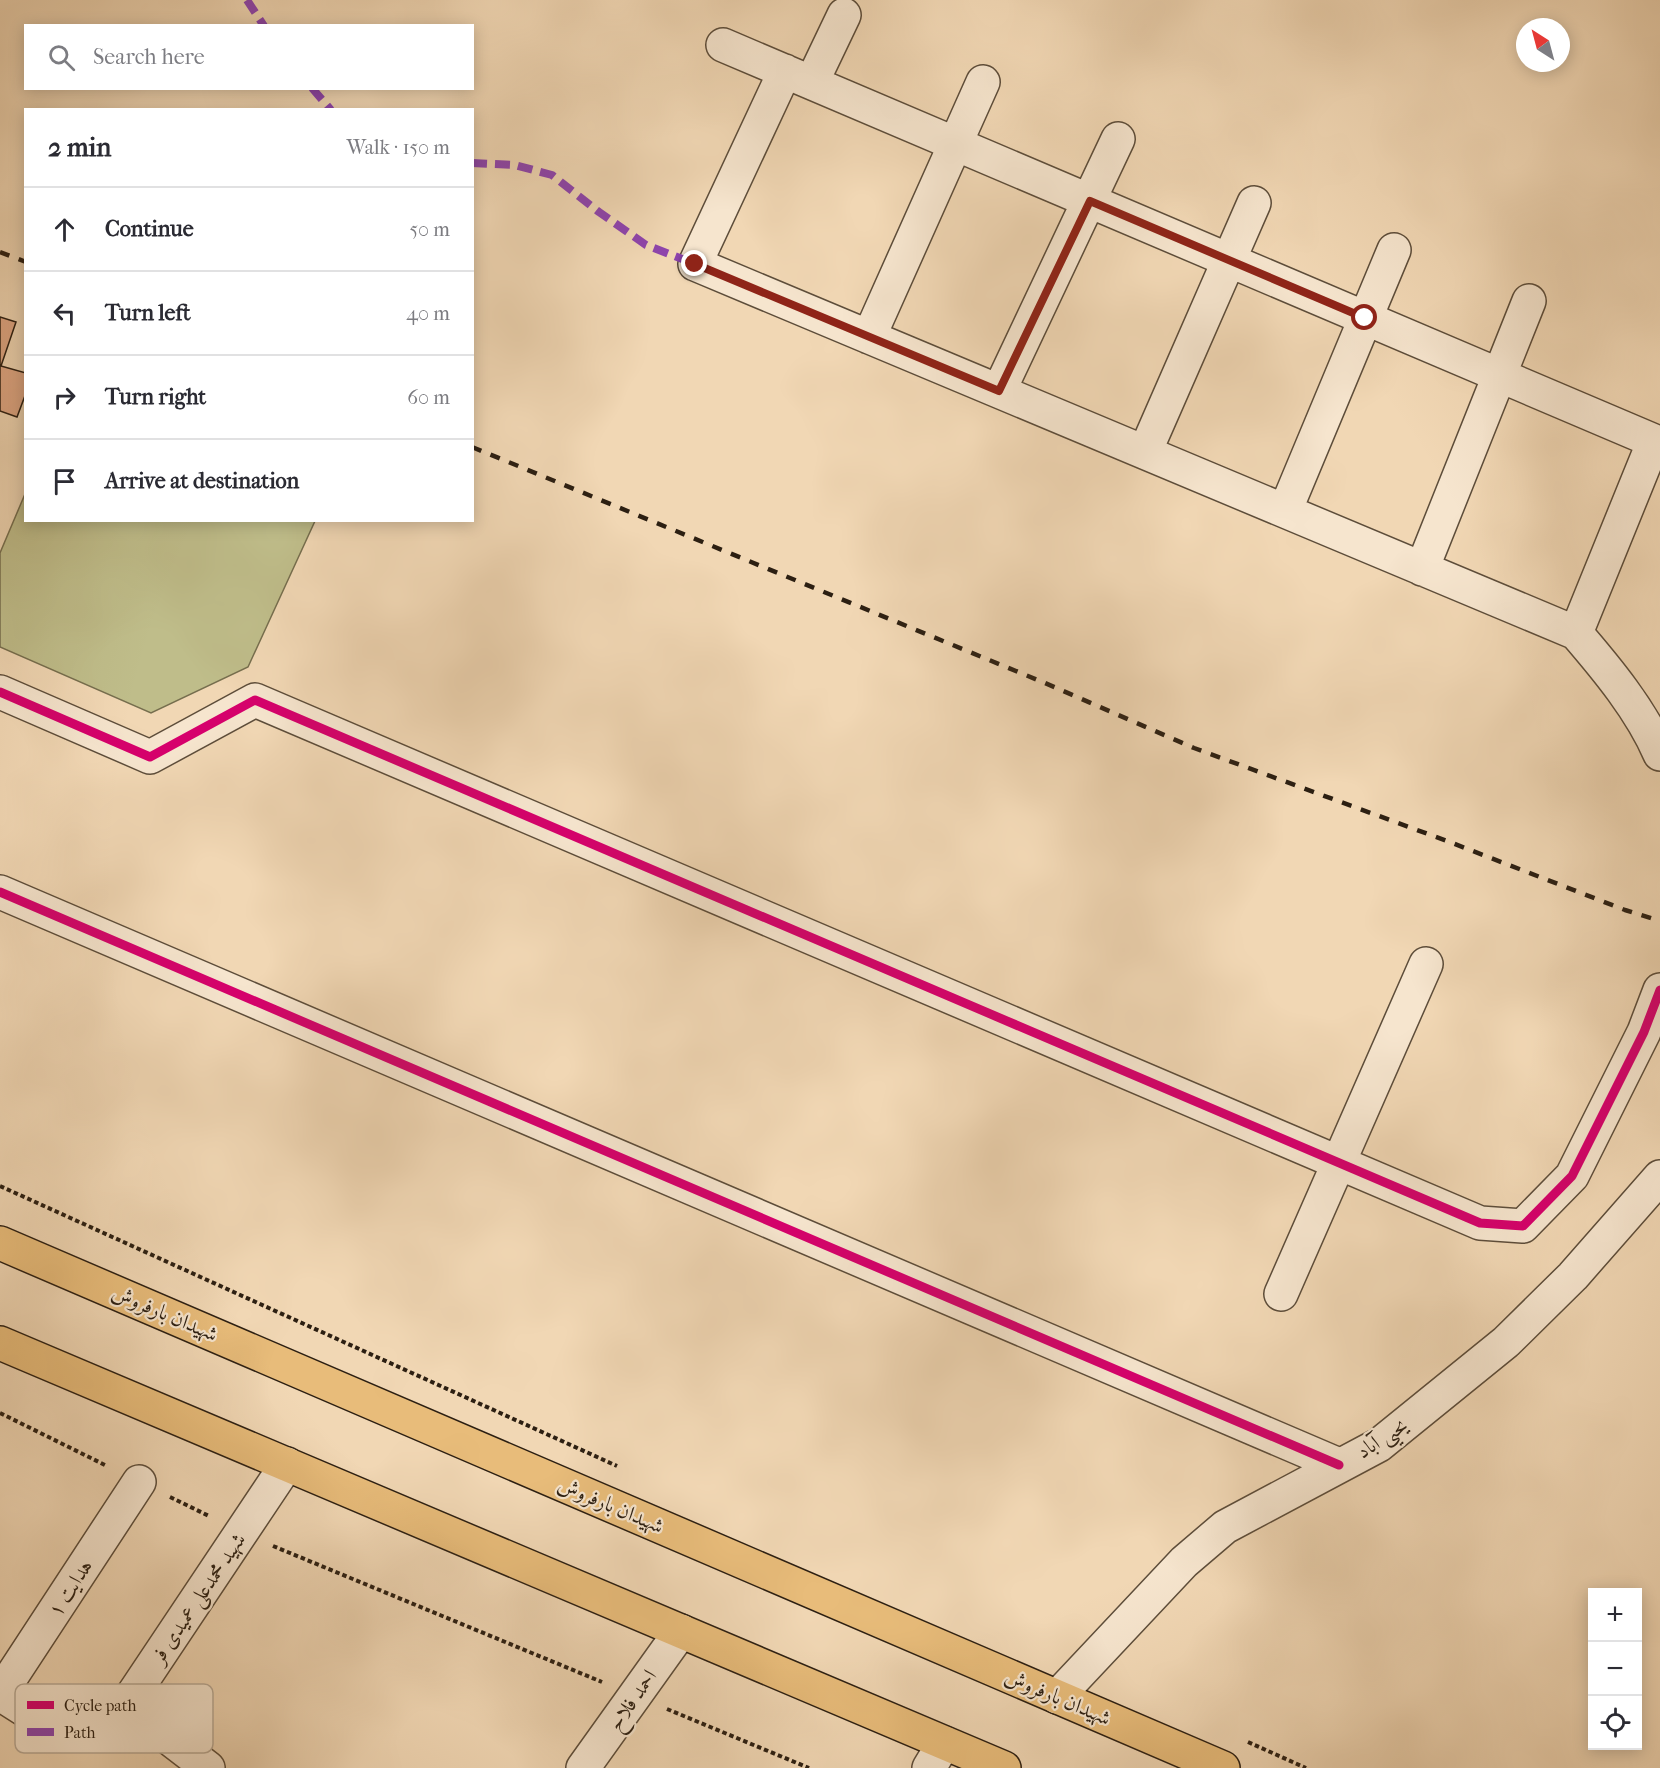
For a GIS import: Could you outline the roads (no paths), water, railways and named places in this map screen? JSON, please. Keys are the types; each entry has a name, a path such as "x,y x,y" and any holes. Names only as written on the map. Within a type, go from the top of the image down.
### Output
{"highway":[{"name":"شهیدان بارفروش","path":"0,1243 1223,1768"},
{"path":"0,1343 681,1631 937,1755 1004,1768"}],"street":[{"path":"844,15 798,77 695,264 1576,633 1612,678 1652,735 1660,754"},
{"path":"723,45 1654,441 1576,633"},
{"path":"869,337 983,82"},
{"path":"999,391 1118,139"},
{"path":"1145,452 1254,203"},
{"path":"1285,511 1394,250"},
{"path":"1422,569 1529,301"},
{"path":"0,692 150,757 255,700 1480,1223 1523,1226 1572,1176 1644,1032 1660,990"},
{"path":"0,892 1339,1465"},
{"path":"1281,1294 1426,964"},
{"name":"یحیی آباد","path":"1057,1697 1184,1562 1225,1527 1379,1445 1506,1342 1573,1276 1660,1177"},
{"name":"شهید محمدعلی عمیدی فر","path":"140,1684 287,1464"},
{"name":"هدایت ۱","path":"0,1694 139,1482"},
{"name":"احمد فلاح","path":"583,1768 681,1631"},
{"path":"0,1694 15,1703"},
{"name":"شهید محمدعلی عمیدی فر","path":"188,1753 208,1768"}],"railway":[{"path":"0,252 24,261"},
{"path":"474,448 1045,683 1194,748 1447,841 1625,910 1660,921"}]}
